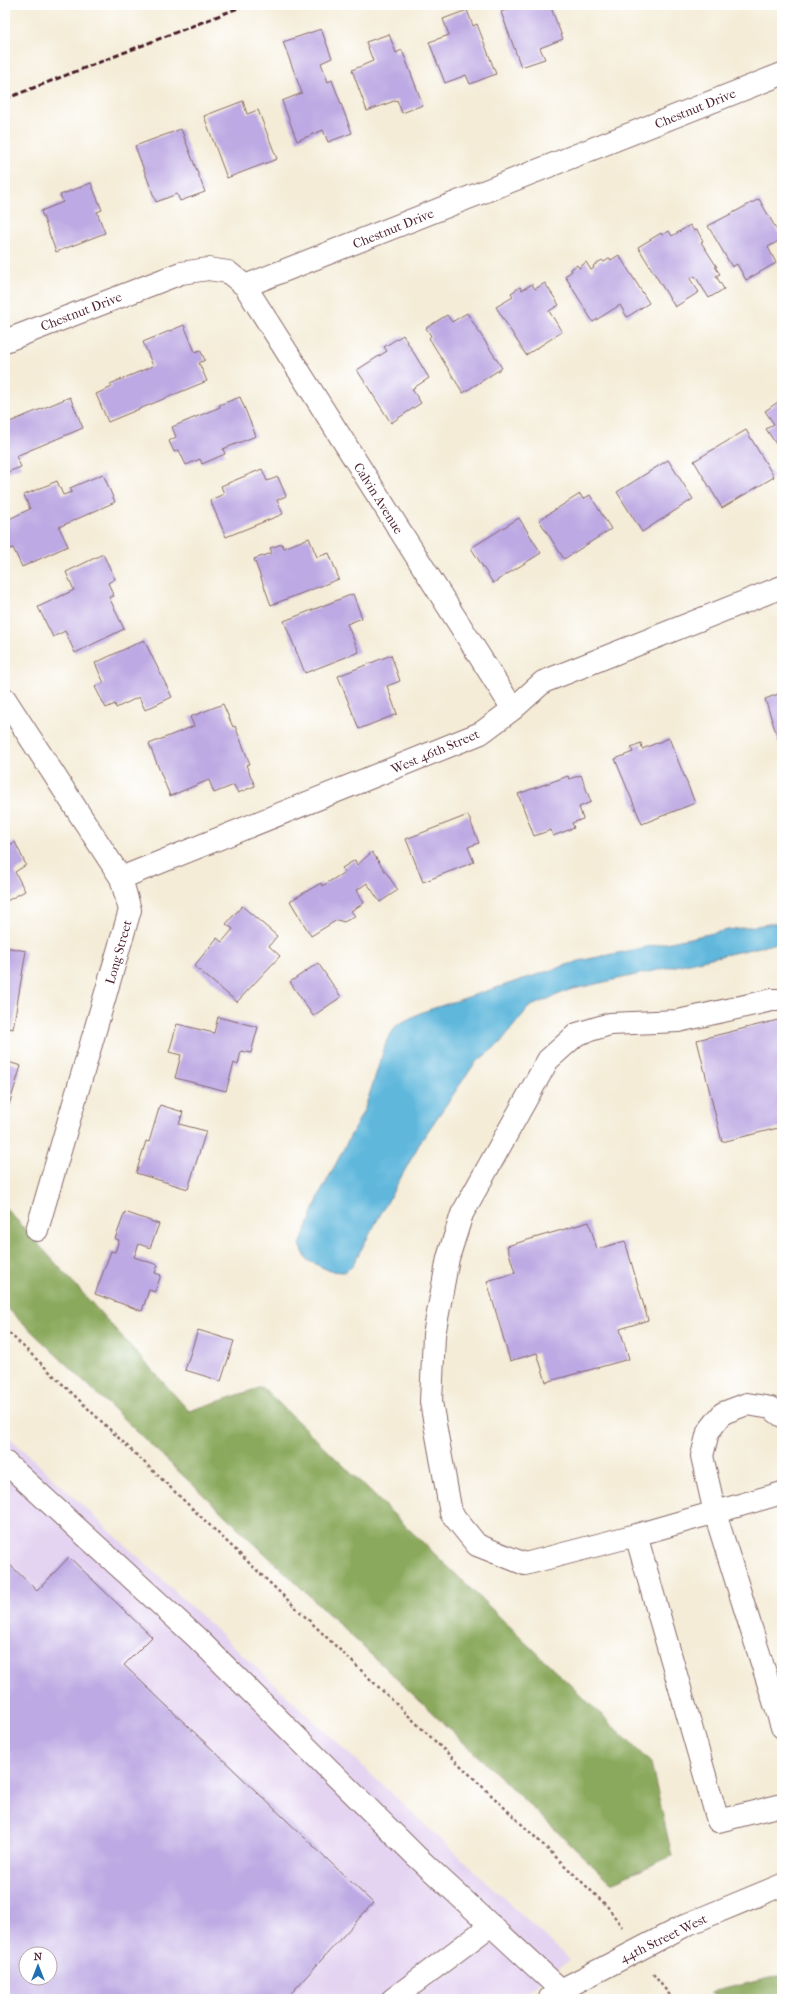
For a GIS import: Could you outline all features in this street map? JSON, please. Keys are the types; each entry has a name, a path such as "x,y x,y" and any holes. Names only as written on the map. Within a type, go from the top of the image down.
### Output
{"street":[{"name":"Chestnut Drive","path":"5,341 181,273 208,269 228,272 245,286 782,74"},
{"name":"Calvin Avenue","path":"245,286 513,709"},
{"name":"West 46th Street","path":"121,878 481,733 513,709 543,682 782,587"},
{"name":"Long Street","path":"5,699 121,878 130,910 37,1230"},
{"path":"782,1000 772,1000 678,1021 610,1024 577,1034 548,1060 462,1214 448,1258 434,1335 431,1402 451,1513 477,1545 525,1564 636,1535 782,1493"},
{"path":"782,1416 771,1408 747,1404 723,1413 708,1432 702,1456 715,1513 782,1727"},
{"path":"5,1462 197,1638 416,1856 491,1925 555,1995"},
{"path":"636,1535 718,1821 782,1805"},
{"name":"44th Street West","path":"555,1995 638,1949 688,1924 782,1885"},
{"path":"394,1999 491,1925"}],"path":[{"path":"5,1329 607,1906 638,1949 659,1984 673,1999"}],"shaded area":[{"path":"5,1433 570,1960 515,1999 5,1999"}],"green space":[{"path":"5,1207 189,1411 262,1387 651,1763 672,1856 611,1883 5,1306"},
{"path":"782,1975 782,1999 724,1999 711,1992"}],"water":[{"path":"782,922 782,942 569,990 529,1007 499,1044 475,1063 421,1141 352,1266 344,1272 330,1271 307,1260 300,1245 320,1194 365,1108 387,1040 397,1025 422,1012 579,961 728,930"}],"building":[{"path":"520,5 550,5 563,39 540,48 545,59 521,67 501,12"},
{"path":"467,10 473,26 477,24 496,74 470,84 466,75 445,83 429,42 449,35 443,19"},
{"path":"321,29 332,58 321,63 328,82 332,80 352,133 328,142 323,130 297,141 282,101 302,93 283,42"},
{"path":"389,34 396,53 402,50 423,105 402,113 397,100 367,111 352,70 373,61 366,42"},
{"path":"243,101 247,114 258,110 277,159 227,178 204,116"},
{"path":"181,129 205,192 180,201 177,194 156,202 135,146"},
{"path":"91,183 102,210 97,212 105,233 56,252 41,211 63,202 60,195"},
{"path":"759,199 782,239 768,247 776,263 746,280 737,264 732,267 708,226"},
{"path":"690,225 694,231 697,230 703,241 701,242 717,267 715,267 720,274 716,276 724,289 709,298 695,276 690,279 699,292 675,307 638,247 661,233 662,235 669,231 672,236"},
{"path":"619,255 649,303 627,317 620,305 593,322 565,276 577,265 579,268 586,262 591,270 594,268 593,266 602,260 604,262 610,258 611,260"},
{"path":"545,283 559,305 549,311 562,332 526,355 496,307 513,297 511,293 520,287 522,290 532,284 535,289"},
{"path":"467,313 502,368 463,393 429,338 431,336 426,328 447,315 452,322"},
{"path":"184,325 195,352 200,350 205,360 199,363 207,381 108,422 96,394 112,387 110,384 153,366 143,342"},
{"path":"403,335 429,378 412,389 421,403 391,423 357,370 387,351 384,347"},
{"path":"70,397 83,428 16,456 21,467 5,473 5,424"},
{"path":"240,397 256,436 223,449 225,454 202,464 200,459 186,465 179,450 174,452 169,441 176,437 172,427"},
{"path":"781,400 782,453 766,429 774,424 765,411"},
{"path":"746,430 774,477 722,508 694,461"},
{"path":"668,460 693,499 642,532 617,492"},
{"path":"262,469 267,481 278,477 286,496 277,500 283,514 226,537 210,500 224,494 221,486"},
{"path":"103,474 115,502 59,527 68,546 22,567 13,548 6,550 5,521 30,509 24,495 57,481 63,495 72,492 70,488"},
{"path":"580,494 583,499 590,495 611,529 564,559 539,520"},
{"path":"519,518 541,553 493,583 471,548"},
{"path":"309,538 317,557 329,553 339,579 271,605 254,559 272,553 270,548 282,544 284,548"},
{"path":"103,554 115,579 108,583 114,596 109,597 124,629 75,653 65,631 53,637 38,607 74,590 66,572"},
{"path":"353,594 362,618 347,624 359,652 305,673 284,621"},
{"path":"144,640 172,697 145,710 139,697 116,708 115,704 106,708 95,687 104,683 95,663"},
{"path":"391,655 400,681 387,686 397,714 359,729 338,676"},
{"path":"782,689 782,741 779,742 765,699 781,693 780,690"},
{"path":"223,704 233,727 235,726 250,764 246,765 255,786 238,793 234,785 214,793 209,780 170,796 149,744 194,726 190,717"},
{"path":"669,738 695,803 642,824 615,759 633,752 631,747 641,743 642,749"},
{"path":"581,775 591,802 579,807 583,819 572,823 574,828 553,836 551,830 534,836 518,794 568,776 569,779"},
{"path":"468,815 479,843 468,847 474,862 423,882 406,839"},
{"path":"15,842 26,865 15,872 25,891 5,902 5,847"},
{"path":"372,852 398,890 380,902 367,883 357,890 364,903 351,911 355,916 344,922 337,920 311,936 290,901 321,883 322,886 345,872 342,868 355,860 357,865"},
{"path":"242,906 277,936 269,946 280,956 237,1002 194,966 217,938 222,942 233,929 226,924"},
{"path":"5,947 26,951 13,1029 5,1027"},
{"path":"318,963 341,997 313,1016 290,982"},
{"path":"218,1017 258,1027 251,1053 241,1051 238,1065 234,1063 226,1091 175,1078 181,1055 169,1052 177,1024 214,1033"},
{"path":"782,1019 782,1127 722,1142 697,1040"},
{"path":"5,1061 21,1066 5,1118"},
{"path":"160,1105 183,1112 179,1124 206,1131 188,1189 136,1173 146,1141 149,1142"},
{"path":"125,1212 159,1224 150,1248 139,1244 134,1257 158,1265 155,1273 161,1275 155,1292 149,1290 142,1311 95,1294 111,1251 115,1252 119,1240 115,1239"},
{"path":"589,1222 597,1249 625,1241 648,1320 620,1329 629,1359 546,1382 537,1353 510,1361 487,1281 515,1273 507,1246"},
{"path":"198,1330 234,1341 221,1381 185,1370"},
{"path":"69,1557 152,1637 124,1665 373,1903 286,1999 5,1999 5,1560 37,1591"}],"railway":[{"path":"5,99 246,5"}]}
